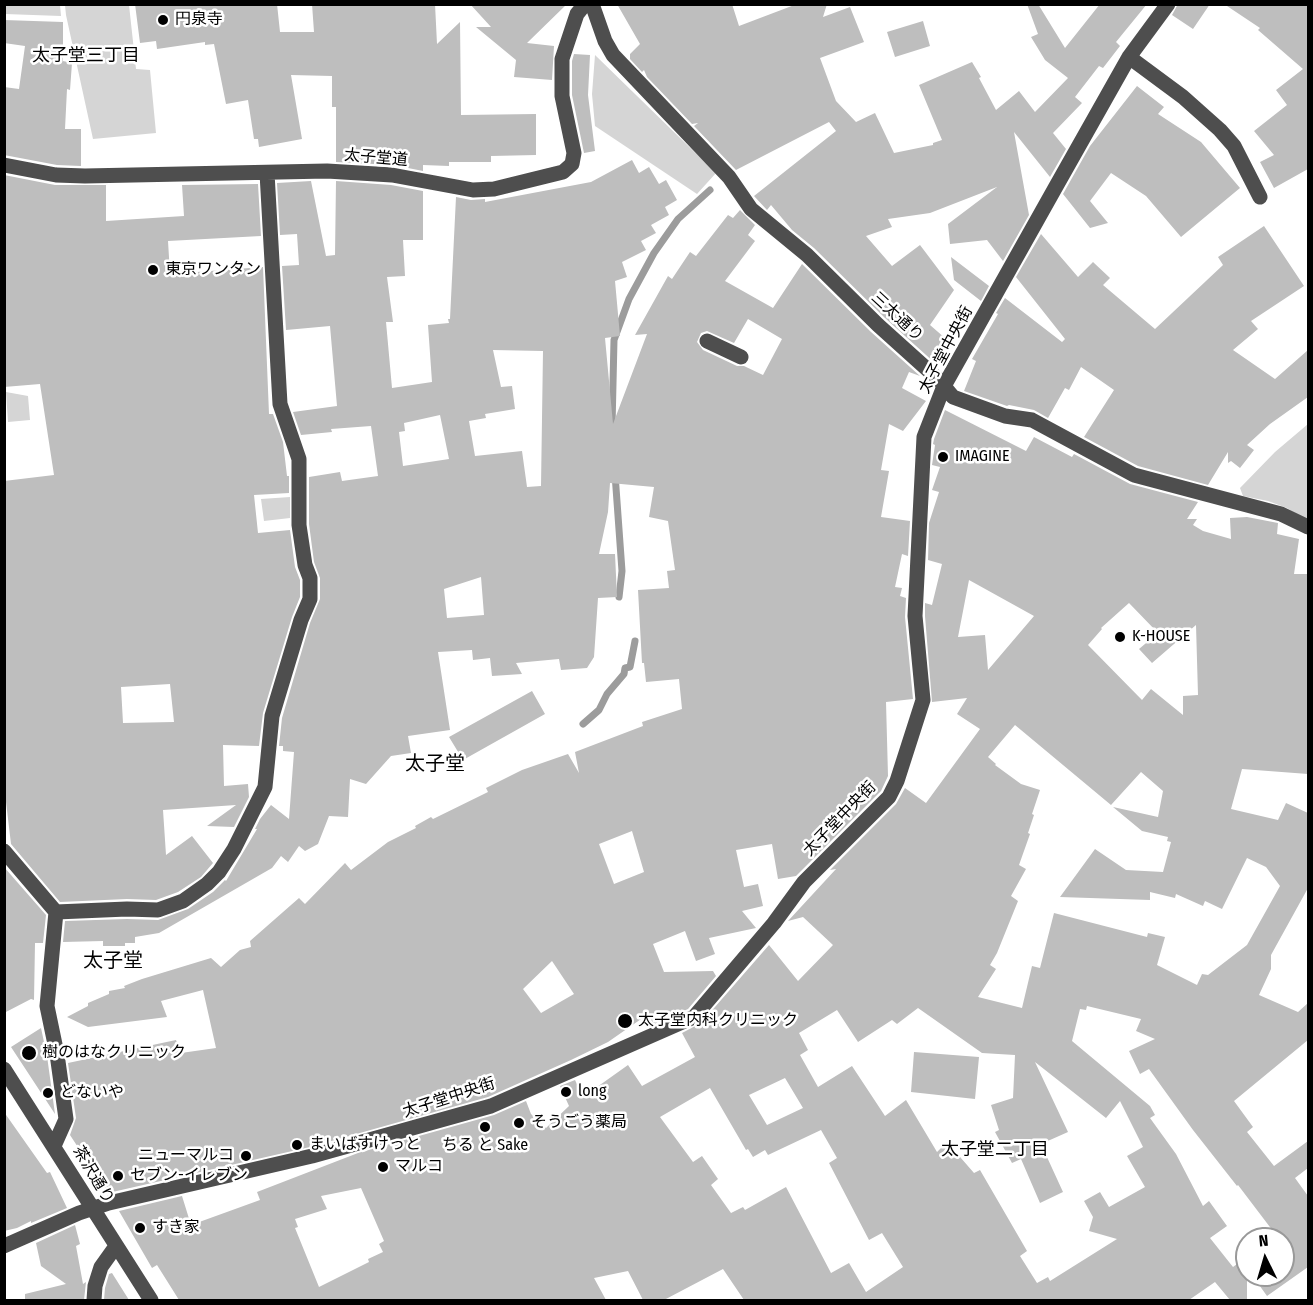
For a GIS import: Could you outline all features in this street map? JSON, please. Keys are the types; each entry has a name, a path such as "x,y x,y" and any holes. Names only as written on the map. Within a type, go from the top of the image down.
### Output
{"street":[{"name":"太子堂道","path":"4,165 57,175 327,171 392,175 473,190 494,189 563,172 572,164 574,153 562,96 562,59 577,14 585,4"},
{"name":"三太通り","path":"592,4 605,41 613,55 729,177 752,209 807,255 953,397 1005,416 1032,420 1134,475 1281,514 1308,527"},
{"name":"太子堂中央街","path":"4,1246 92,1208 312,1156 491,1106 693,1017 774,923 804,882 889,797 897,781 922,700 915,616 924,437 944,386 1129,57 1168,4"},
{"path":"1129,57 1182,97 1220,130 1234,146 1260,197"},
{"path":"56,912 158,909 183,901 207,884 219,872 234,849 265,787 272,716 301,620 310,598 310,578 305,565 299,525 298,459 280,404 267,173"},
{"path":"707,341 741,357"},
{"path":"4,851 56,912 47,1006 57,1054 66,1119 54,1146"},
{"name":"茶沢通り","path":"4,1069 151,1300"},
{"path":"94,1300 95,1286 101,1267 116,1246"}],"shaded area":[{"path":"5,5 60,5 61,16 5,14"},
{"path":"65,5 129,5 136,69 150,70 156,133 93,139"},
{"path":"595,55 716,173 697,194 595,126 592,94"},
{"path":"6,392 28,396 30,420 8,422"},
{"path":"1308,424 1308,521 1287,508 1243,496 1240,488 1275,452"},
{"path":"290,497 290,518 264,521 261,499"}],"building":[{"path":"135,4 277,4 280,32 314,32 312,4 435,4 437,44 460,22 461,115 536,114 536,155 491,156 491,162 449,162 449,166 423,165 423,171 393,165 336,162 336,107 332,107 332,76 291,75 302,139 259,147 258,139 254,139 248,100 226,104 214,44 205,45 205,42 157,49 156,41 140,43"},
{"path":"470,4 567,4 527,43 554,46 552,80 514,77 516,60 476,27 491,27"},
{"path":"617,4 732,4 739,26 797,4 827,4 823,17 850,7 864,42 820,58 836,101 856,122 875,113 894,153 933,145 942,140 919,85 972,62 996,110 1019,91 1035,112 1068,78 1045,60 1031,37 1038,34 1027,4 1038,4 1065,48 1100,4 1147,4 1116,42 1120,46 1103,68 1099,66 1075,97 1082,103 1053,133 1066,149 1050,177 1014,132 1029,215 1003,261 987,240 950,244 948,224 997,187 930,213 888,219 892,227 866,236 892,266 920,245 954,290 930,325 953,345 936,364 885,318 814,248 792,230 771,205 767,210 754,196 836,131 829,122 736,170 694,126 698,123 692,124 647,77 644,70 642,72 630,59 630,54 640,44"},
{"path":"1178,4 1210,4 1193,29 1172,15"},
{"path":"1224,4 1308,4 1308,169 1274,188 1260,162 1274,155 1254,131 1287,105 1276,90 1303,69 1258,30 1260,28"},
{"path":"4,20 63,22 63,61 72,63 70,90 67,89 65,129 81,129 81,166 57,165 4,155 4,87 19,89 25,46 4,43"},
{"path":"923,21 930,46 895,57 887,32"},
{"path":"574,54 590,55 588,95 595,151 584,153 572,95"},
{"path":"1137,86 1164,107 1158,114 1201,142 1240,188 1181,237 1146,196 1111,173 1090,201 1108,223 1090,228 1063,194 1090,146"},
{"path":"632,160 639,173 649,167 659,184 666,180 677,200 665,207 669,215 651,225 656,233 641,241 646,250 622,262 627,277 615,281 620,336 605,338 613,424 647,334 635,335 668,276 672,279 690,252 696,256 728,215 733,218 740,210 755,225 748,235 755,241 725,281 773,308 802,264 871,332 920,376 909,372 902,388 926,401 903,431 889,424 881,470 889,471 881,517 910,521 908,556 902,554 895,587 902,588 900,596 906,598 905,617 913,699 886,702 888,776 881,791 796,876 778,879 772,844 736,850 744,887 758,884 763,906 742,911 756,928 709,938 715,954 696,961 685,931 653,944 664,972 713,971 716,976 688,1009 648,1027 644,1017 608,1042 488,1097 310,1147 108,1193 70,1135 76,1118 68,1063 176,1040 181,1053 216,1048 203,990 161,1001 167,1017 88,1027 67,1017 88,1006 88,1003 109,994 109,991 125,988 124,986 142,979 211,958 221,967 240,950 251,947 250,941 299,898 305,904 345,863 351,870 388,842 416,828 415,826 488,792 486,788 522,770 568,754 579,773 575,752 643,726 642,722 682,709 679,679 646,682 644,663 642,663 638,590 669,588 667,571 675,570 668,521 649,517 654,487 610,483 608,512 599,554 615,554 617,597 598,598 594,657 587,668 561,670 559,659 516,663 522,674 492,676 490,658 473,660 472,650 438,652 450,730 408,736 411,753 391,756 366,784 350,779 348,817 329,816 318,844 305,851 299,846 288,862 281,856 272,868 159,933 135,937 135,943 125,943 125,946 103,946 103,941 63,942 65,921 158,920 188,909 226,881 257,829 255,829 260,819 271,805 289,819 294,752 283,751 283,746 279,746 282,718 310,623 320,599 320,578 314,562 309,524 309,477 340,472 342,481 378,476 371,426 331,429 332,432 301,435 293,412 337,406 330,326 286,330 282,266 299,265 297,234 280,235 277,183 311,181 326,256 335,255 336,181 391,185 423,191 423,240 403,240 405,276 387,277 393,322 386,322 392,388 432,382 428,325 449,323 448,319 450,319 456,197 471,200 485,199 485,202 591,182","holes":["748,319 782,339 763,375 703,350 697,342 701,333 707,331 734,343","493,350 543,351 541,486 527,487 522,451 475,456 469,421 486,418 485,414 515,409 512,386 501,387","440,415 449,459 403,466 399,432 405,431 404,423","481,577 484,615 447,618 444,589","632,831 644,872 614,884 599,844","552,961 574,994 541,1013 523,989"]},
{"path":"4,175 55,185 106,185 106,221 184,216 182,185 258,184 261,236 168,241 170,274 263,267 269,414 273,414 283,442 287,476 289,476 289,493 254,495 258,533 290,530 295,567 300,580 300,597 263,713 259,746 223,745 224,786 248,784 249,797 234,827 207,826 236,805 163,810 166,855 192,836 213,863 201,877 178,892 156,900 60,902 11,844 4,785 4,481 54,475 40,384 4,387","holes":["170,684 174,722 123,723 121,687"]},
{"path":"1264,226 1304,286 1251,321 1258,329 1233,350 1275,379 1308,350 1308,397 1270,424 1247,445 1254,450 1240,468 1231,461 1228,463 1228,452 1208,485 1138,466 1084,437 1114,390 1081,367 1069,390 1065,388 1048,418 1034,410 1007,406 964,391 976,361 972,359 1005,298 1062,342 1065,339 1016,277 1041,234 1078,277 1093,262 1110,278 1103,285 1155,329 1223,265 1218,257"},
{"path":"951,257 989,286 981,301 954,280"},
{"path":"945,410 1026,451 1034,437 1072,457 1074,454 1130,484 1198,502 1187,519 1197,519 1193,525 1203,531 1231,539 1230,518 1247,517 1278,523 1277,534 1299,539 1294,574 1308,574 1308,774 1242,769 1231,809 1278,820 1286,803 1308,813 1308,888 1271,955 1271,969 1259,995 1298,1012 1308,1003 1308,1040 1234,1101 1253,1127 1247,1132 1274,1166 1308,1141 1308,1168 1295,1178 1308,1196 1308,1267 1295,1276 1295,1227 1270,1227 1193,1130 1149,1069 1140,1074 1129,1051 1155,1039 1136,1031 1141,1019 1087,1006 1086,1010 1080,1009 1072,1041 1150,1106 1155,1115 1150,1118 1176,1154 1203,1206 1209,1201 1227,1226 1210,1238 1233,1267 1235,1266 1235,1287 1247,1287 1247,1300 1230,1300 1215,1282 1189,1300 744,1300 723,1269 664,1300 643,1300 628,1271 594,1278 606,1300 179,1300 157,1265 152,1268 119,1211 182,1196 191,1225 260,1200 257,1192 358,1153 494,1115 526,1101 531,1114 546,1128 569,1106 560,1086 575,1080 583,1097 628,1065 642,1086 695,1057 682,1033 701,1023 769,945 798,981 833,945 803,917 788,921 836,869 830,870 896,804 905,788 926,803 980,729 957,714 967,698 932,702 925,603 932,605 942,564 928,560 929,523 939,492 932,490 940,467 932,465 935,445 933,444","holes":["969,580 1034,616 988,670 985,635 958,637","1129,603 1158,633 1139,649 1152,663 1196,625 1198,695 1183,696 1183,715 1151,689 1142,700 1088,645 1101,628","1015,725 1111,805 1141,772 1163,791 1158,817 1113,807 1142,831 1168,837 1167,841 1171,842 1163,872 1126,870 1095,849 1060,897 1150,900 1150,892 1175,898 1176,894 1203,906 1205,901 1222,909 1247,858 1266,867 1280,886 1247,945 1208,975 1202,974 1197,985 1157,965 1165,937 1148,933 1147,937 1054,913 1040,968 1032,966 1022,1008 978,997 996,969 990,965 1018,901 1011,896 1026,869 1019,865 1030,834 1028,833 1034,815 1032,814 1040,790 1021,784 988,757","918,1008 982,1053 1015,1055 1013,1098 991,1105 999,1130 995,1132 1012,1163 1021,1159 1040,1203 1063,1192 1041,1144 1068,1132 1035,1062 1106,1118 1120,1101 1143,1147 1127,1156 1145,1187 1109,1207 1100,1192 1084,1201 1093,1217 1089,1231 1117,1239 1050,1281 1048,1277 1037,1283 1020,1256 1027,1251 980,1170 974,1173 947,1142 937,1152 906,1100 885,1116 852,1066 818,1087 800,1055 808,1050 799,1033 837,1010 858,1042 892,1020 897,1024","785,1078 803,1108 767,1125 749,1095","710,1088 746,1150 748,1149 753,1157 765,1150 768,1155 821,1130 837,1158 829,1163 869,1240 882,1233 903,1267 866,1292 849,1263 831,1273 786,1187 745,1210 743,1207 731,1213 711,1185 718,1179 702,1156 693,1162 660,1117","361,1188 384,1241 379,1244 383,1252 368,1259 369,1262 319,1287 295,1228 298,1227 295,1219 327,1209 321,1196"]},
{"path":"532,691 545,714 463,760 449,737"},
{"path":"4,867 46,915 43,943 35,943 34,1000 31,999 4,1013"},
{"path":"41,1028 47,1056 55,1114 11,1047"},
{"path":"914,1052 979,1057 975,1099 911,1092"},
{"path":"4,1112 47,1173 50,1172 67,1208 4,1231"},
{"path":"75,1225 80,1244 76,1246 83,1284 86,1282 84,1300 25,1300 25,1294 66,1284 41,1266 36,1243"},
{"path":"112,1273 129,1300 104,1300 109,1274"},
{"path":"1261,1287 1280,1287 1267,1296"}],"waterway":[{"path":"612,427 614,340 629,299 654,253 678,219 710,190"},
{"path":"615,474 622,571 619,597"},
{"path":"583,724 599,710 607,694 624,674 625,668 630,667 635,641"}],"place":[{"name":"円泉寺","path":"163,20"},
{"name":"東京ワンタン","path":"153,270"},
{"name":"IMAGINE","path":"943,457"},
{"name":"K-HOUSE","path":"1120,637"},
{"name":"太子堂内科クリニック","path":"625,1021"},
{"name":"樹のはなクリニック","path":"29,1053"},
{"name":"long","path":"566,1092"},
{"name":"どないや","path":"48,1093"},
{"name":"そうごう薬局","path":"519,1123"},
{"name":"ちる と Sake","path":"485,1127"},
{"name":"まいばすけっと","path":"297,1145"},
{"name":"ニューマルコ","path":"246,1156"},
{"name":"マルコ","path":"383,1167"},
{"name":"セブン-イレブン","path":"118,1176"},
{"name":"すき家","path":"140,1228"}],"district":[{"name":"太子堂三丁目","path":"86,56"},
{"name":"太子堂","path":"435,764"},
{"name":"太子堂","path":"113,961"},
{"name":"太子堂二丁目","path":"995,1150"}]}
